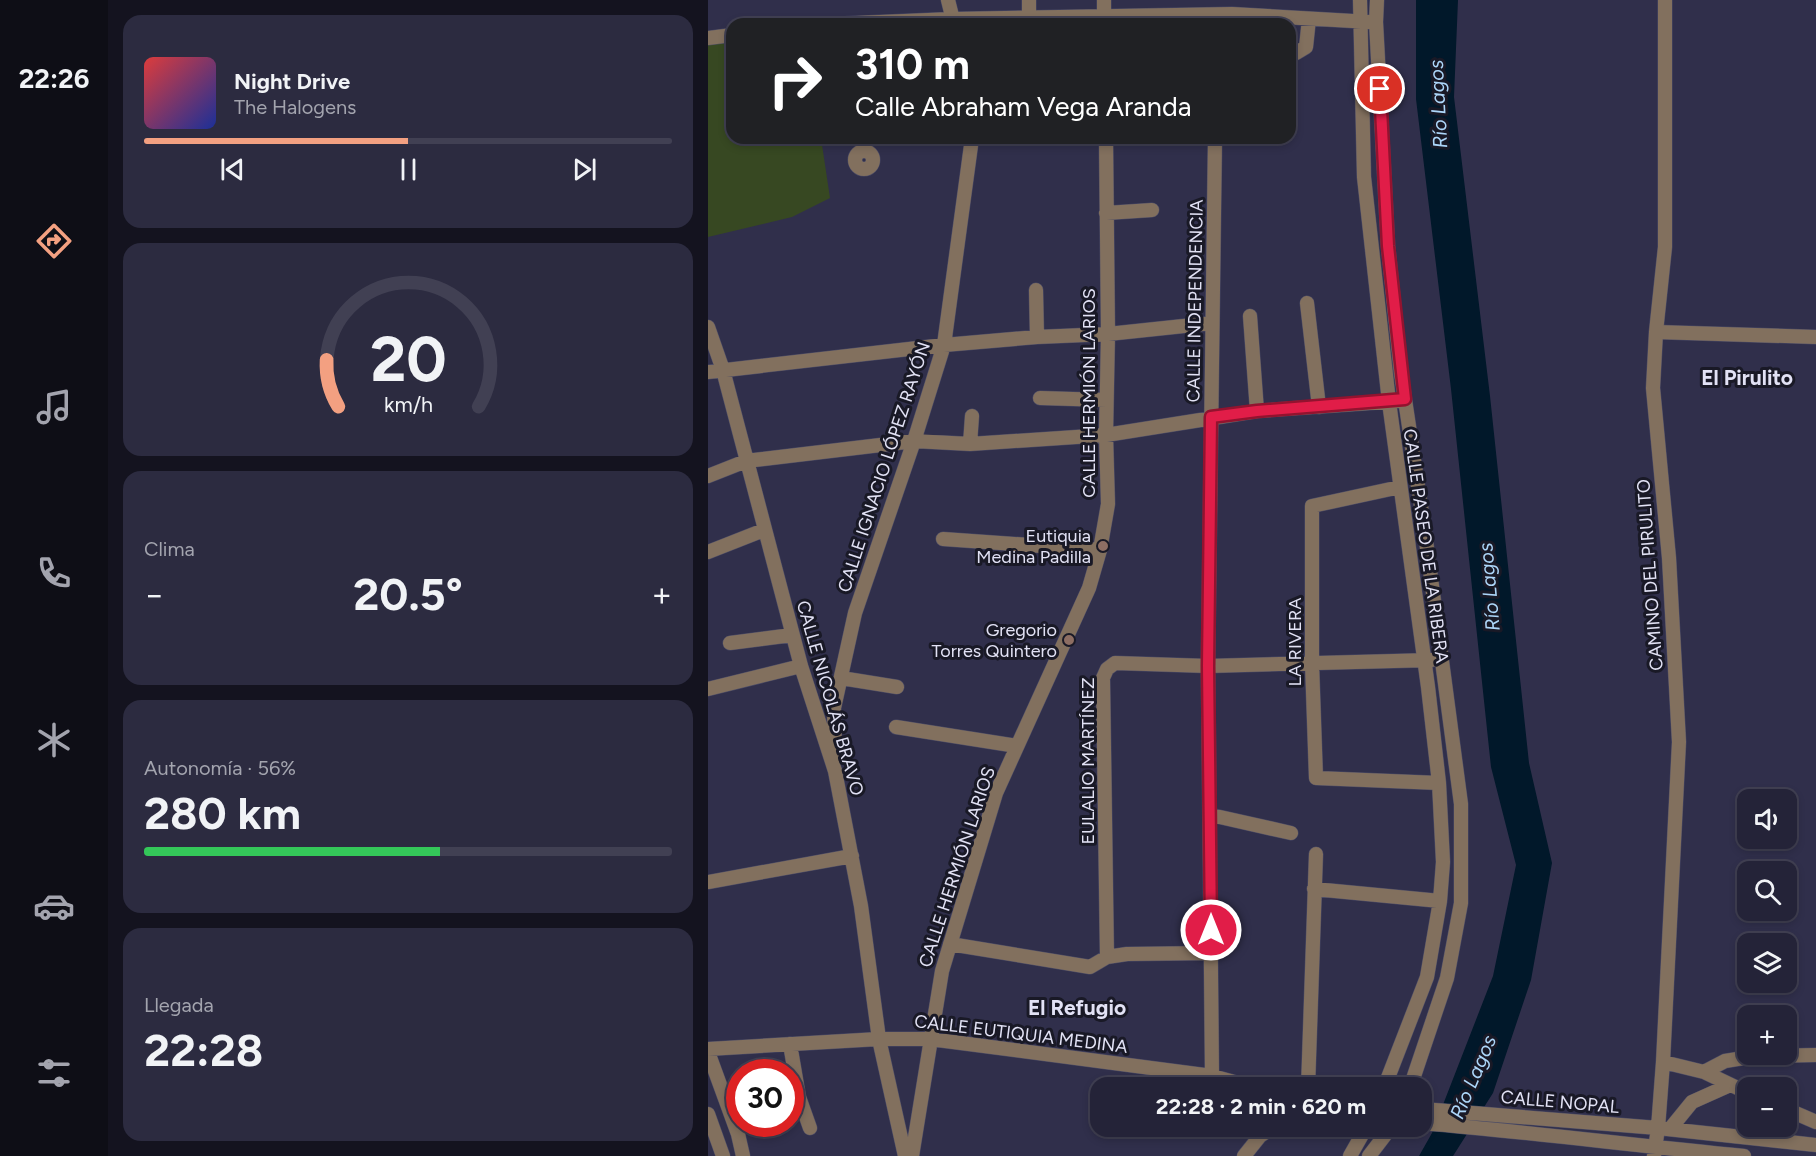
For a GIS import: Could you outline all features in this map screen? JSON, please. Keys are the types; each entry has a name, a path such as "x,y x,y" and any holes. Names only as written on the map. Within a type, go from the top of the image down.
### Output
{"street":[{"path":"948,0 952,18"},
{"path":"1029,0 1029,18"},
{"path":"1104,0 1104,18"},
{"name":"CALLE PASEO DE LA RIBERA","path":"1360,0 1364,177 1389,402 1439,783 1443,862 1440,901 1427,977 1388,1077"},
{"name":"CALLE PASEO DE LA RIBERA","path":"1377,0 1376,22 1388,246 1405,399 1461,804 1461,903 1447,978 1414,1077"},
{"name":"CAMINO DEL PIRULITO","path":"1654,1152 1664,1129 1663,1062 1679,742 1669,558 1653,388 1665,248 1665,0"},
{"path":"1216,18 1233,7 1309,19 1376,22"},
{"path":"1296,53 1306,46 1309,19"},
{"path":"708,38 726,36"},
{"name":"CALLE IGNACIO LÓPEZ RAYÓN","path":"835,771 834,708 855,614 944,345 971,144"},
{"name":"CALLE HERMIÓN LARIOS","path":"912,1156 942,971 996,793 1089,588 1100,550 1107,504 1106,144"},
{"name":"CALLE INDEPENDENCIA","path":"1212,1076 1208,666 1215,144"},
{"path":"1106,213 1152,210"},
{"path":"1036,290 1037,337"},
{"path":"1307,303 1319,407"},
{"path":"1250,316 1257,411"},
{"path":"708,372 944,345 1108,334 1212,323"},
{"name":"CALLE NICOLÁS BRAVO","path":"708,327 723,370 801,666 835,771 852,856 879,1039 904,1156"},
{"path":"1656,332 1816,337"},
{"path":"1040,398 1106,400"},
{"path":"708,476 746,461 914,441 969,444 1106,435 1257,411 1405,399"},
{"path":"969,444 972,416"},
{"name":"LA RIVERA","path":"1400,487 1312,506 1312,663 1316,778 1439,783"},
{"path":"708,552 764,530"},
{"path":"943,539 1100,550"},
{"path":"730,642 792,634"},
{"path":"1208,666 1442,659"},
{"name":"EULALIO MARTÍNEZ","path":"1107,957 1103,678 1107,669 1115,663 1208,666"},
{"path":"708,689 801,666"},
{"path":"841,678 897,687"},
{"path":"816,713 834,708"},
{"path":"896,727 1017,746"},
{"path":"1211,815 1291,833"},
{"path":"1308,1077 1316,854"},
{"path":"708,882 852,856"},
{"path":"1314,889 1440,901"},
{"path":"950,944 1090,967 1107,957 1127,954 1211,954"},
{"name":"CALLE EUTIQUIA MEDINA","path":"708,1051 879,1039 930,1039 1216,1077"},
{"path":"790,1044 799,1097 810,1128"},
{"path":"708,1051 738,1134 743,1156"},
{"path":"1704,1072 1725,1061 1756,1056 1816,1054"},
{"path":"1663,1062 1704,1072 1737,1088"},
{"path":"1664,1129 1692,1102 1730,1085"},
{"name":"CALLE NOPAL","path":"1432,1111 1519,1124 1654,1152 1744,1156"},
{"path":"708,1114 723,1156"},
{"path":"1797,1114 1816,1122"},
{"name":"CALLE NOPAL","path":"1432,1123 1664,1129 1816,1145"},
{"path":"1244,1156 1259,1137"},
{"path":"1350,1156 1361,1137"},
{"path":"1369,1156 1384,1137"}],"green space":[{"path":"726,42 726,144 822,144 830,198 792,217 708,237 708,44"}],"water":[{"name":"Río Lagos","path":"1416,0 1458,0 1454,97 1490,396 1529,763 1552,863 1531,980 1493,1093 1453,1156 1419,1156 1430,1137 1432,1137 1493,976 1516,865 1491,767 1451,389 1416,99"}],"place":[{"name":"Eutiquia Medina Padilla","path":"1103,546"},
{"name":"Gregorio Torres Quintero","path":"1069,640"}],"district":[{"name":"El Pirulito","path":"1747,377"},
{"name":"El Refugio","path":"1077,1007"}],"route":[{"path":"1211,930 1208,666 1211,417 1405,399 1388,246 1380,89"}]}
